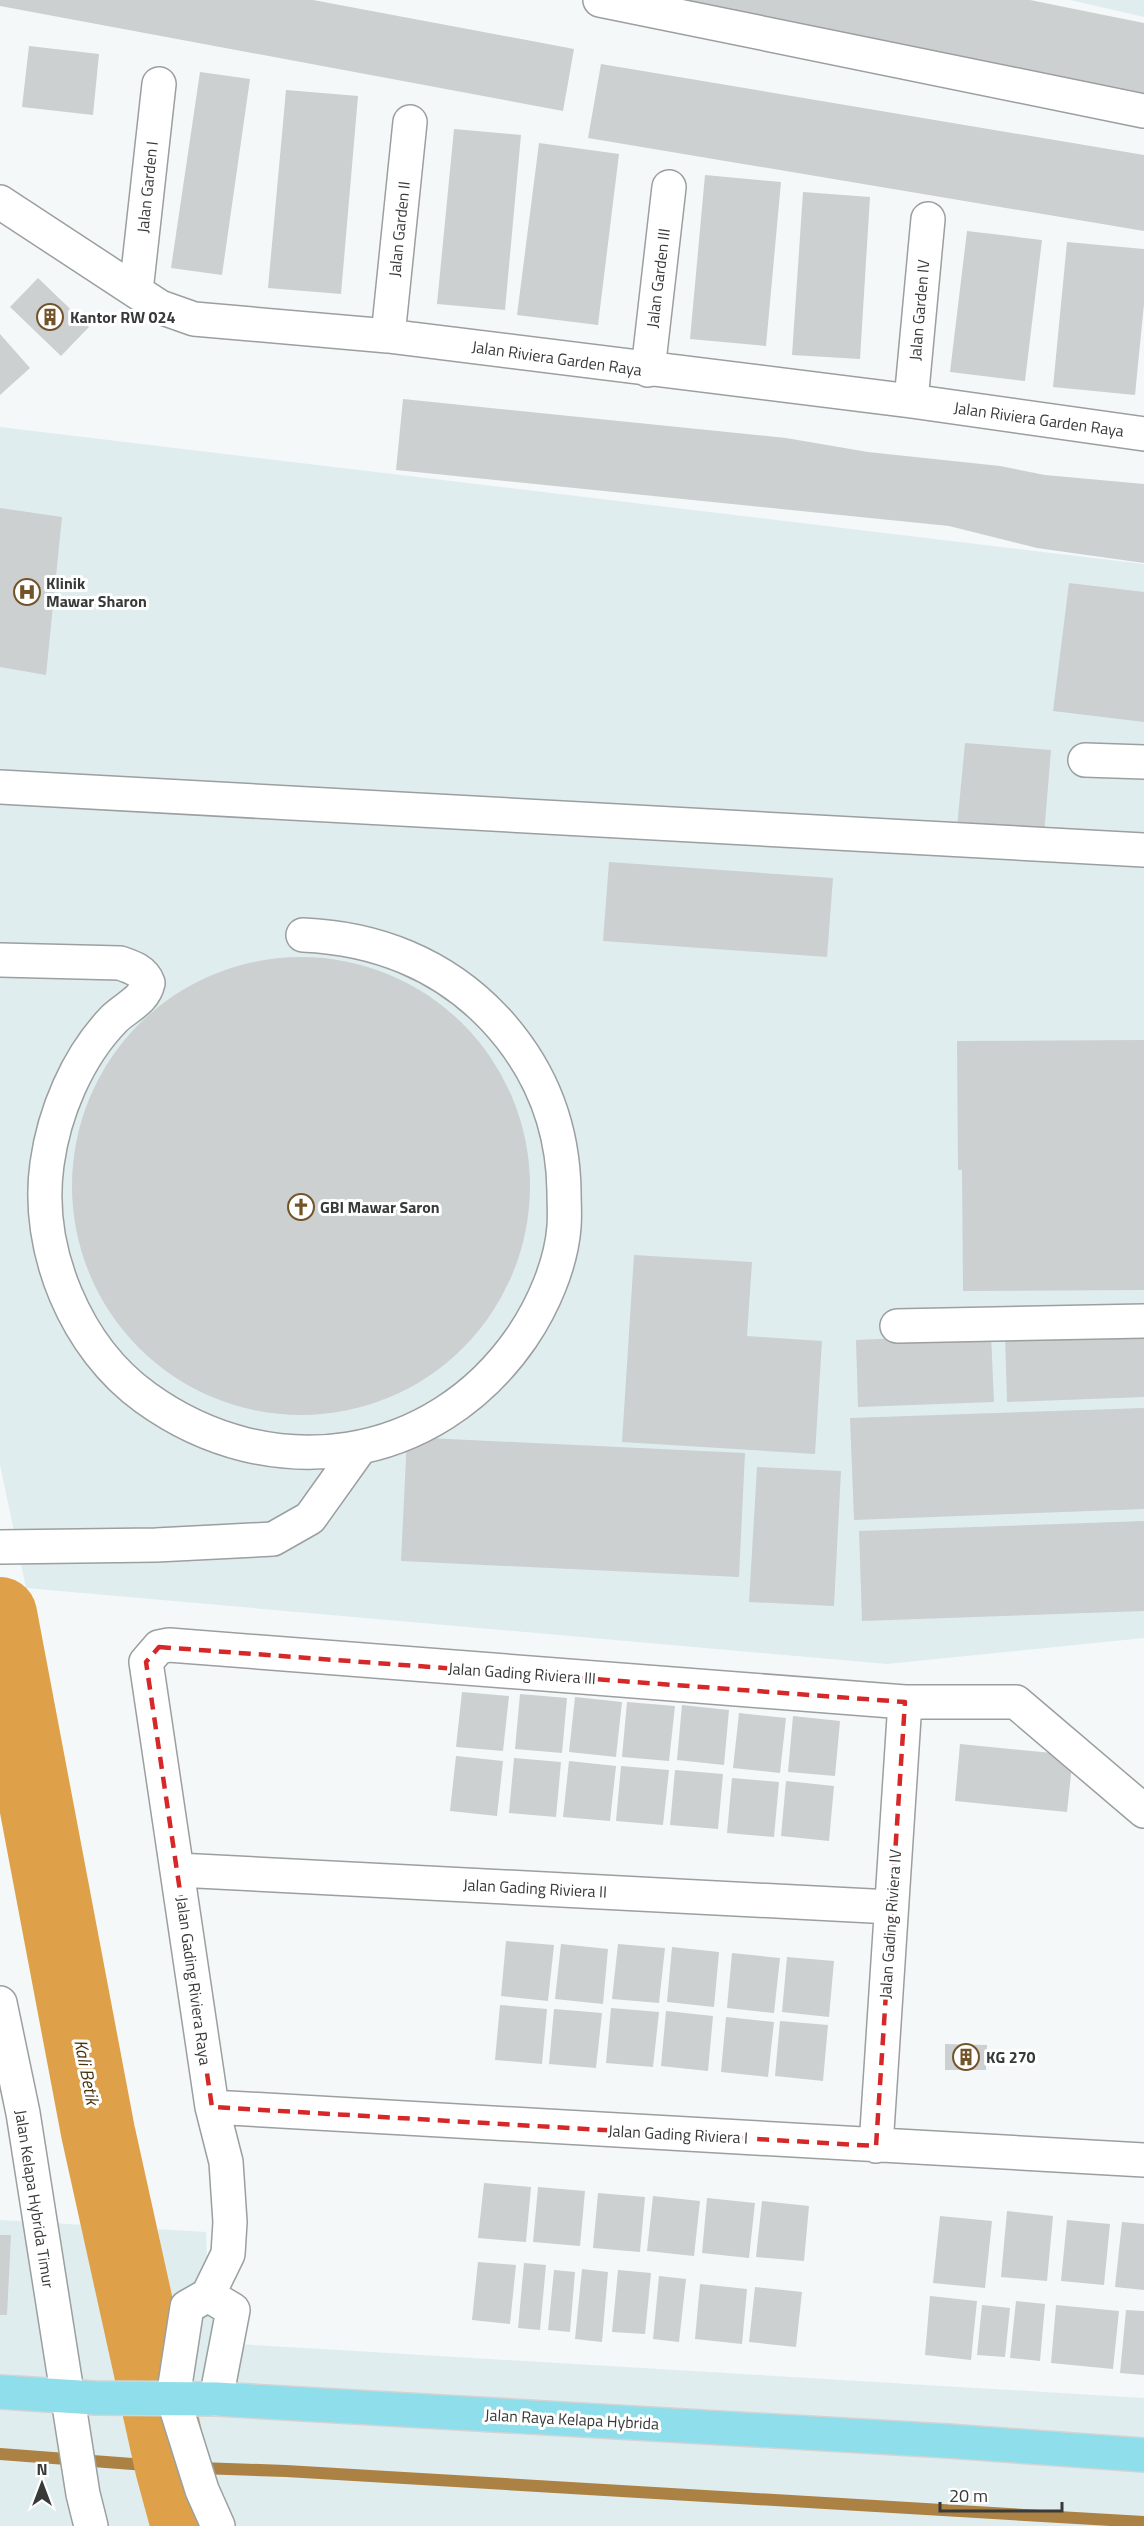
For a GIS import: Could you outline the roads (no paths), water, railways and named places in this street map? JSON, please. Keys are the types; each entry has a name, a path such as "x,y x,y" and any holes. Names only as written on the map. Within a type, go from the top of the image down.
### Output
{"main road":[{"name":"Jalan Raya Kelapa Hybrida","path":"0,2392 81,2397 216,2399 948,2440 1144,2455"}],"street":[{"path":"600,0 1144,111"},
{"name":"Jalan Garden I","path":"136,291 159,84"},
{"name":"Jalan Garden II","path":"388,336 410,122"},
{"name":"Jalan Garden III","path":"648,370 669,187"},
{"name":"Jalan Riviera Garden Raya","path":"0,202 160,307 194,320 388,336 911,401 1144,434"},
{"name":"Jalan Garden IV","path":"911,401 928,219"},
{"path":"1085,760 1144,762"},
{"path":"0,787 1144,850"},
{"path":"0,960 120,963 138,970 148,983 144,994 115,1018 94,1043 79,1068 57,1115 46,1166 46,1219 55,1265 72,1310 103,1357 134,1389 174,1418 219,1438 265,1450 312,1453 360,1448 405,1434 474,1391 507,1358 534,1320 553,1276 564,1230 563,1156 546,1095 515,1040 474,997 444,975 409,957 370,943 303,935"},
{"path":"897,1326 1144,1321"},
{"path":"0,1547 156,1545 273,1539 310,1518 360,1448"},
{"name":"Jalan Gading Riviera III","path":"146,1662 159,1647 169,1645 905,1702 1016,1702 1144,1811"},
{"name":"Jalan Gading Riviera Raya","path":"146,1662 212,2107 226,2162 230,2222 228,2254 208,2295 187,2307 170,2398"},
{"name":"Jalan Gading Riviera IV","path":"876,2146 905,1702"},
{"name":"Jalan Gading Riviera II","path":"178,1870 891,1906"},
{"name":"Jalan Kelapa Hybrida Timur","path":"0,2003 81,2397 75,2436 82,2494 91,2526"},
{"name":"Jalan Gading Riviera I","path":"212,2107 1144,2160"},
{"path":"208,2295 233,2310 216,2399"},
{"path":"170,2398 202,2490 218,2526"}],"waterway":[{"name":"Kali Betik","path":"0,1614 98,2132 172,2467 188,2526"},
{"path":"0,2454 172,2467 286,2471 1144,2522"}],"place":[{"name":"Kantor RW 024","path":"50,317"},
{"name":"Klinik Mawar Sharon","path":"27,592"},
{"name":"GBI Mawar Saron","path":"301,1207"},
{"name":"KG 270","path":"966,2057"}]}
